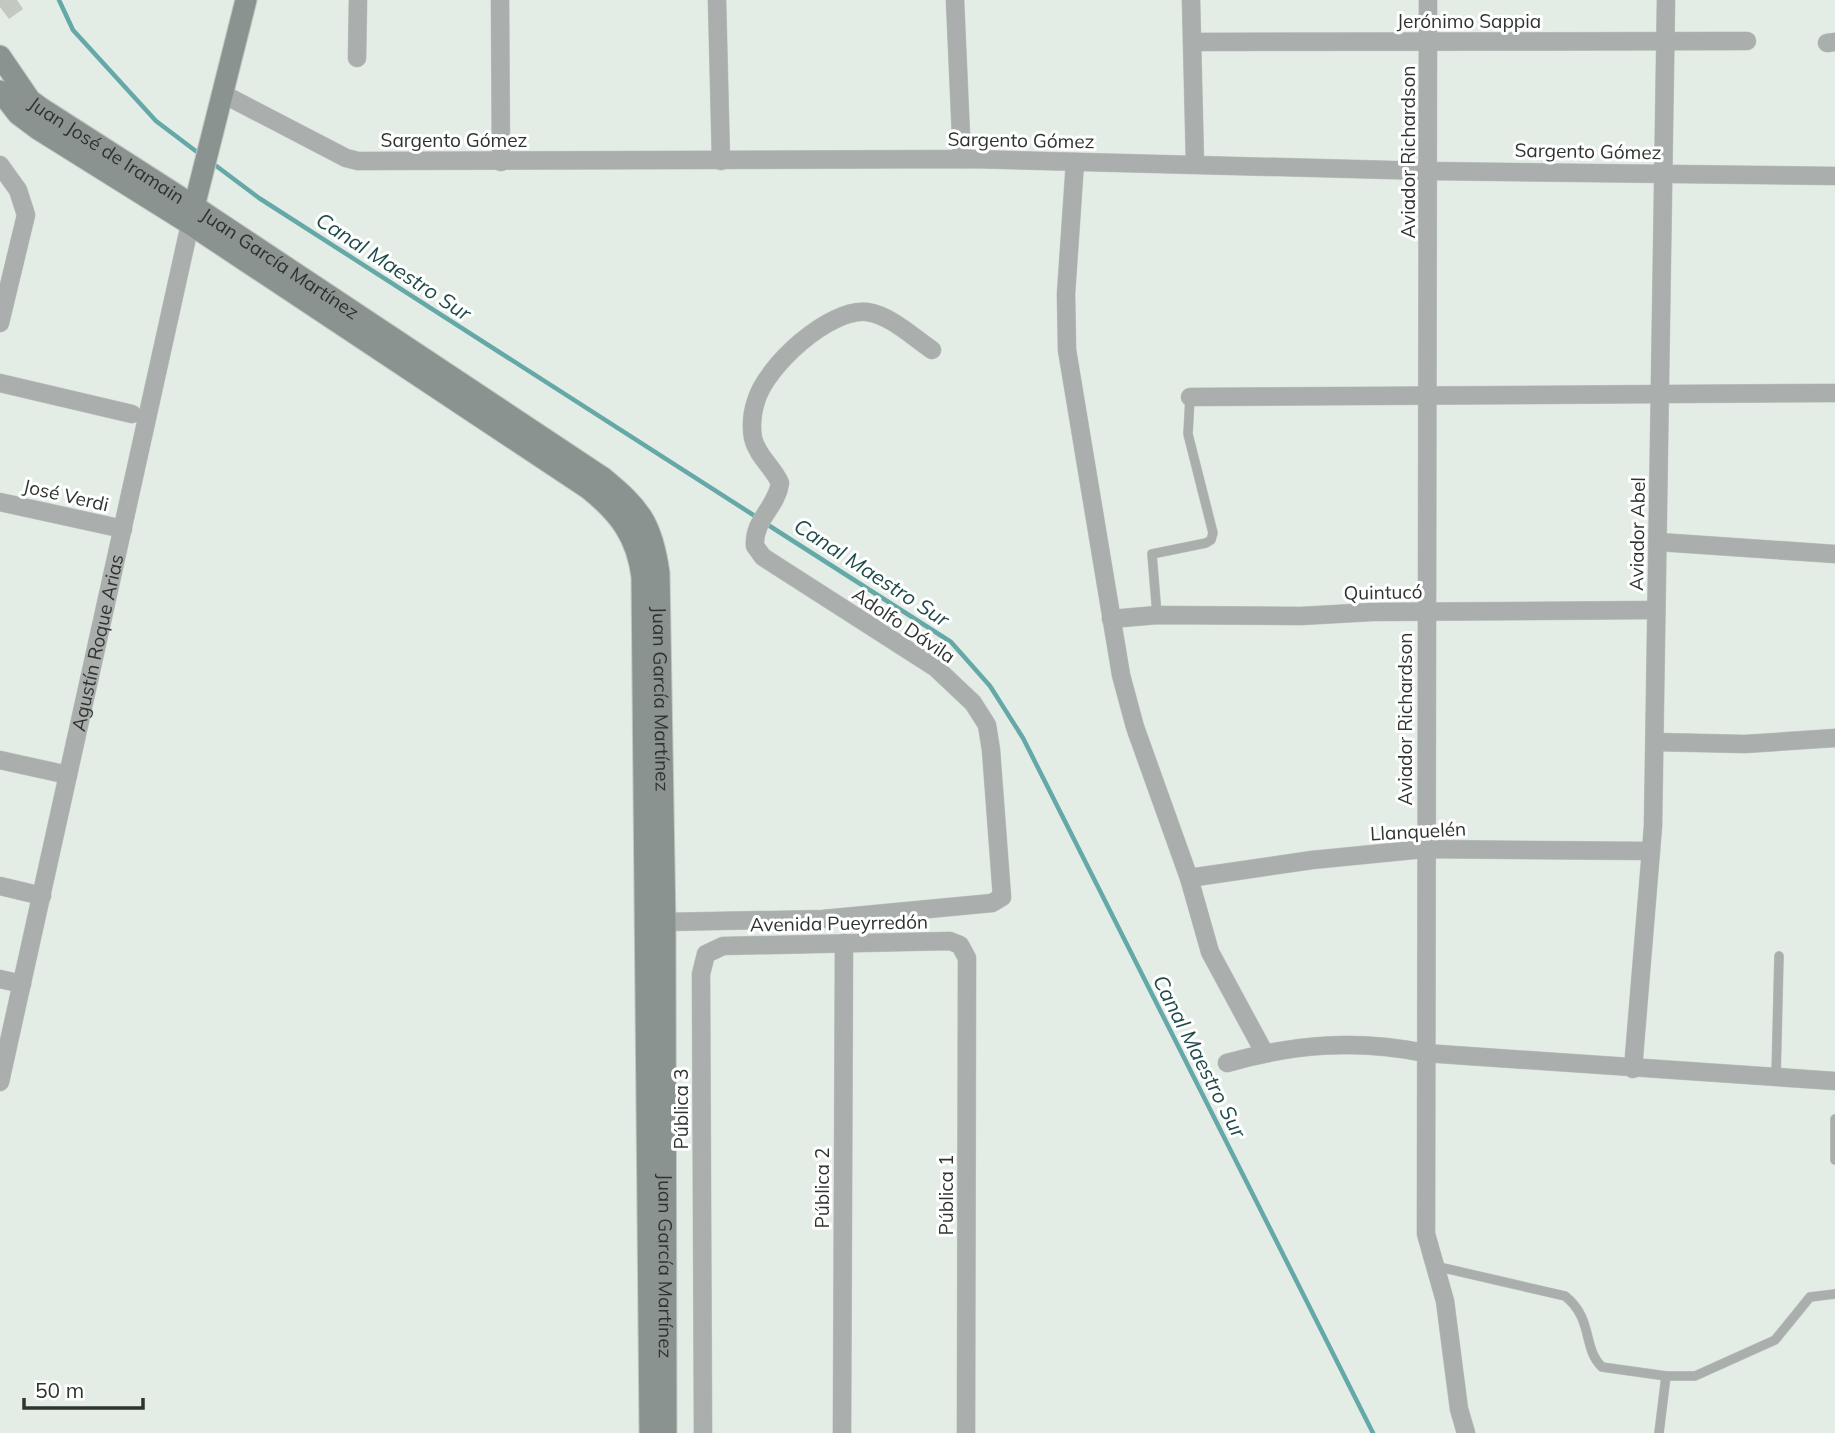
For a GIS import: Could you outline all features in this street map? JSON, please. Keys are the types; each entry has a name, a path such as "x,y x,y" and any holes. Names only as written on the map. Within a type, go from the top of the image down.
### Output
{"main road":[{"path":"192,215 246,0"},
{"name":"Juan José de Iramain","path":"0,56 30,100 192,215"},
{"name":"Juan José de Iramain","path":"0,91 19,114 38,129 192,215"},
{"name":"Juan García Martínez","path":"192,215 602,477 632,503 646,520 655,546 659,573 665,922 666,1433"},
{"name":"Juan García Martínez","path":"192,215 589,489 622,519 637,548 642,577 650,1433"}],"street":[{"path":"357,58 358,0"},
{"path":"500,0 500,162"},
{"path":"717,0 721,161"},
{"path":"955,0 962,159"},
{"path":"1191,0 1195,164"},
{"name":"Aviador Richardson","path":"1429,0 1429,396 1424,849 1426,1234 1446,1301 1460,1409 1466,1433"},
{"name":"Aviador Abel","path":"1633,1069 1651,851 1655,742 1666,173 1666,0"},
{"name":"Jerónimo Sappia","path":"1192,42 1747,41"},
{"name":"Sargento Gómez","path":"223,94 346,158 500,162 962,159 1428,171 1835,176"},
{"path":"1075,162 1066,294 1067,350 1111,619 1135,727 1189,878 1218,972 1264,1052"},
{"path":"0,165 18,190 26,215 0,323"},
{"name":"Agustín Roque Arias","path":"0,1082 192,215"},
{"name":"Adolfo Dávila","path":"665,922 823,919 992,903 1002,897 991,750 987,725 973,703 936,668 763,558 755,546 757,526 779,492 780,484 756,449 752,417 756,399 765,383 795,348 828,321 846,314 868,312 884,318 932,350"},
{"path":"0,383 132,414"},
{"path":"1190,397 1835,393"},
{"name":"José Verdi","path":"0,502 123,529"},
{"path":"1658,542 1835,554"},
{"name":"Quintucó","path":"1111,619 1157,615 1301,617 1426,612 1656,610"},
{"path":"1655,742 1745,744 1835,738"},
{"path":"0,760 68,775"},
{"name":"Llanquelén","path":"1189,878 1311,860 1424,849 1651,851"},
{"path":"0,886 42,896"},
{"name":"Avenida Pueyrredón","path":"706,954 723,946 950,941 960,945 967,958"},
{"name":"Pública 2","path":"842,1433 844,943"},
{"name":"Pública 3","path":"703,1433 701,974 706,954"},
{"name":"Pública 1","path":"966,1433 967,958"},
{"path":"0,979 22,984"},
{"path":"1227,1063 1264,1052 1294,1047 1366,1043 1425,1053 1835,1081"}],"lane":[{"path":"1157,615 1152,554 1212,540 1213,533 1188,434 1187,406 1190,397"},
{"path":"1776,1077 1779,956"},
{"path":"1835,1119 1835,1160"},
{"path":"1435,1266 1565,1296 1578,1306 1584,1317 1595,1361 1602,1367 1666,1376 1695,1376 1775,1340 1810,1297 1835,1294"},
{"path":"1659,1433 1666,1376"}],"building":[{"path":"0,0 17,0 23,9 9,19 0,7"}],"waterway":[{"name":"Canal Maestro Sur","path":"59,0 73,30 156,121 201,155"},
{"name":"Canal Maestro Sur","path":"211,162 259,198 758,518"},
{"name":"Canal Maestro Sur","path":"765,523 951,642 990,686 1023,738 1373,1433"}]}
